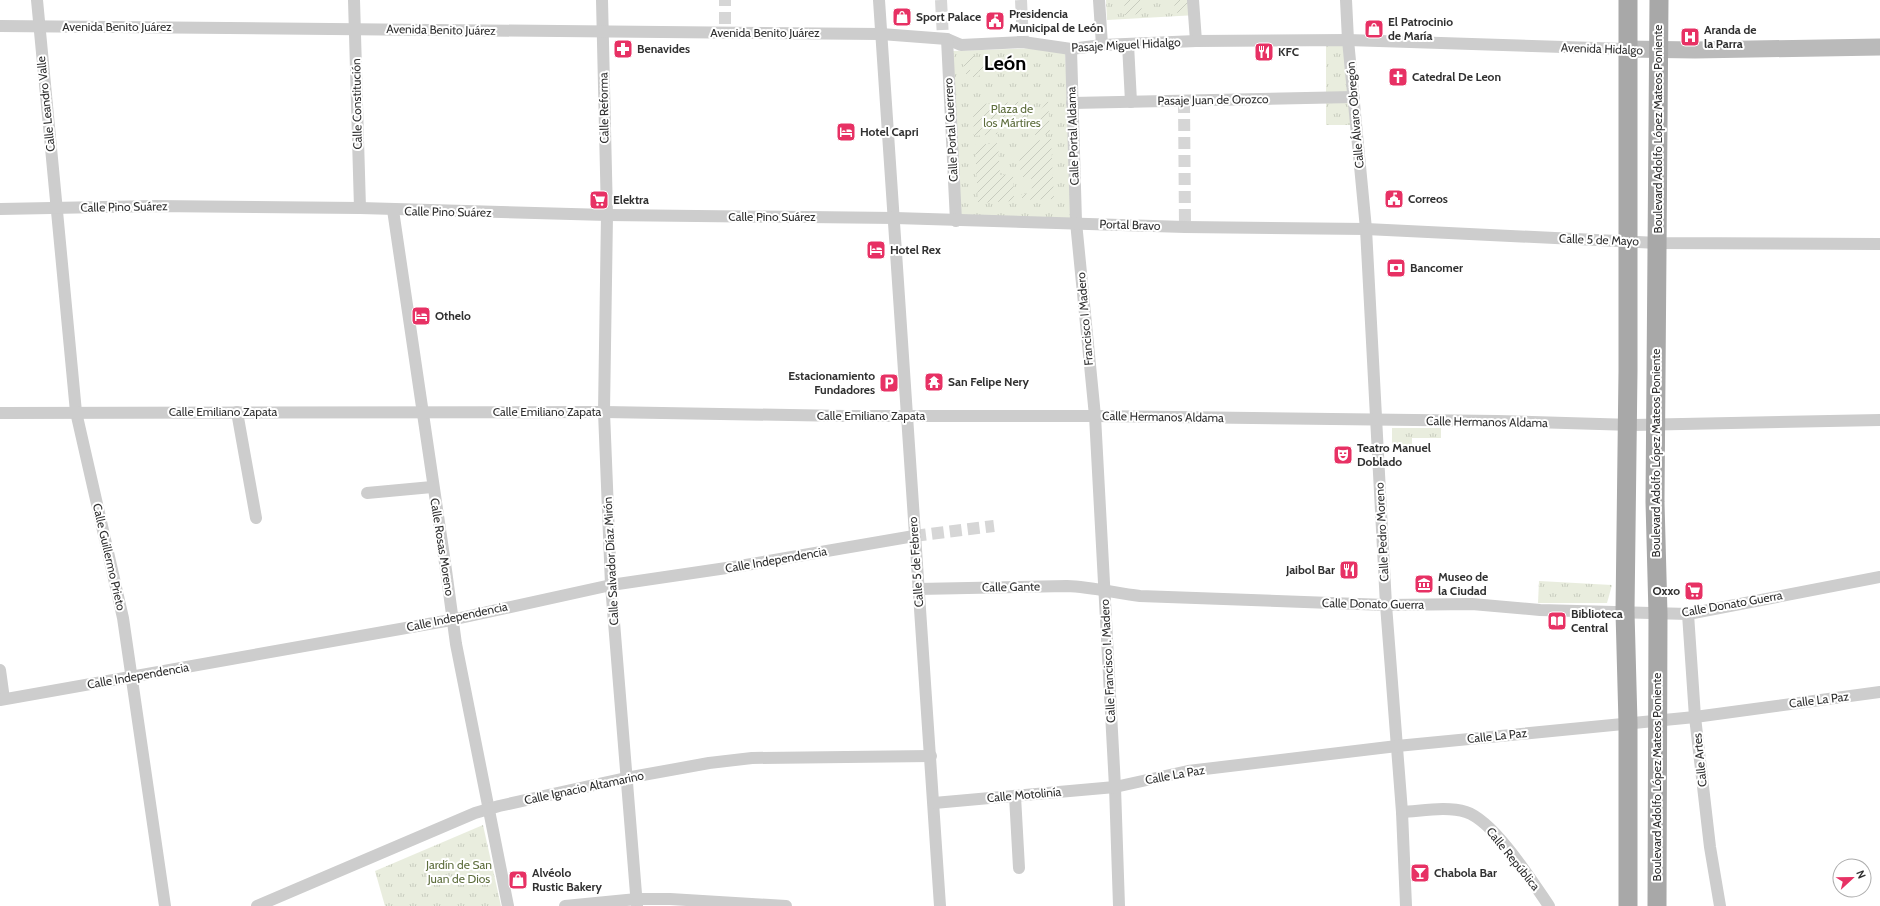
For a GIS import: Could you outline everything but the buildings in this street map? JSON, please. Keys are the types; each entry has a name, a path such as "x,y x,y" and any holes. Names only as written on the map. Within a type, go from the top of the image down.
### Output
{"main road":[{"path":"1628,0 1626,612 1628,723 1628,906"},
{"name":"Boulevard Adolfo López Mateos Poniente","path":"1657,906 1658,614 1655,502 1659,0"}],"street":[{"name":"Calle Leandro Valle","path":"37,0 57,208"},
{"name":"Calle Constitución","path":"354,0 360,208"},
{"name":"Calle Reforma","path":"602,0 607,215"},
{"name":"Calle 5 de Febrero","path":"879,0 895,218 906,416 931,756 940,906"},
{"path":"1099,0 1102,45"},
{"path":"1193,0 1196,41"},
{"name":"Calle Álvaro Obregón","path":"1346,0 1348,40 1366,229"},
{"name":"Avenida Benito Juárez","path":"0,26 355,28 602,32 724,28 881,34"},
{"name":"Pasaje Miguel Hidalgo","path":"881,34 947,38 961,45 1023,42 1071,49 1102,45 1196,41 1348,40"},
{"name":"Calle Portal Guerrero","path":"947,38 956,220"},
{"name":"Avenida Hidalgo","path":"1348,40 1658,51 1880,47"},
{"path":"1128,44 1131,102"},
{"name":"Calle Portal Aldama","path":"1071,49 1076,222"},
{"name":"Pasaje Juan de Orozco","path":"1072,103 1354,97"},
{"name":"Calle Pino Suárez","path":"0,209 154,206 360,208 607,215 895,218"},
{"name":"Calle Guillermo Prieto","path":"57,208 76,412 117,586 132,677 165,906"},
{"name":"Calle Rosas Moreno","path":"393,210 432,487 447,578 451,620 487,809 508,906"},
{"name":"Calle Salvador Díaz Mirón","path":"607,215 604,412 611,585 637,903"},
{"name":"Portal Bravo","path":"895,218 1076,222 1185,227 1366,229"},
{"name":"Francisco I Madero","path":"1076,222 1095,416"},
{"name":"Calle 5 de Mayo","path":"1366,229 1658,243 1880,244"},
{"name":"Calle Pedro Moreno","path":"1366,229 1386,605 1402,812 1406,906"},
{"path":"238,412 256,518"},
{"name":"Calle Emiliano Zapata","path":"0,413 604,412 906,416 1095,416"},
{"name":"Calle Hermanos Aldama","path":"1095,416 1627,425 1880,420"},
{"name":"Calle Francisco I. Madero","path":"1095,416 1115,787 1119,906"},
{"path":"366,493 432,487"},
{"name":"Calle Independencia","path":"2,699 451,620 611,585 740,566 914,536"},
{"name":"Calle Donato Guerra","path":"1104,590 1140,596 1386,605 1472,604 1540,610 1688,614 1880,577"},
{"name":"Calle Gante","path":"918,589 1088,586 1104,590"},
{"name":"Calle Artes","path":"1688,614 1695,717 1710,847 1720,906"},
{"path":"0,670 2,699"},
{"name":"Calle La Paz","path":"1115,787 1188,771 1397,746 1695,717 1880,692"},
{"name":"Calle Ignacio Altamarino","path":"257,906 487,809 626,778 710,763 752,758 931,756"},
{"name":"Calle Motolinía","path":"934,803 1115,787"},
{"path":"1015,796 1019,868"},
{"name":"Calle República","path":"1402,812 1455,810 1467,813 1479,819 1496,836 1528,876 1549,906"},
{"path":"565,906 637,903 670,899 786,906"}],"green space":[{"path":"1106,0 1196,0 1197,15 1107,20"},
{"path":"1124,0 1141,0 1142,14 1125,15"},
{"path":"1174,0 1192,0 1192,11 1175,13"},
{"path":"1326,45 1347,45 1351,125 1326,125"},
{"name":"Plaza de los Mártires","path":"1065,47 1072,218 961,217 953,51"},
{"path":"974,55 974,60 969,63 969,69 974,73 978,72 981,67 980,63 985,60 986,72 975,78 964,73 964,61"},
{"path":"1048,100 1050,134 1034,135 1030,125"},
{"path":"1036,101 1022,119 1013,118 1006,120 1000,126 997,134 974,136 973,111 981,104"},
{"path":"1051,139 1054,199 1022,200 1022,194 1032,193 1031,177 1021,177 1019,154 1028,149 1033,141"},
{"path":"998,143 1000,175 1013,174 1014,201 978,203 975,145"},
{"path":"1392,428 1441,428 1441,438 1412,438 1412,445 1400,445 1399,451 1392,451"},
{"path":"1539,581 1612,585 1607,603 1538,603"},
{"name":"Jardín de San Juan de Dios","path":"483,825 501,906 385,906 375,871"}],"tunnel":[{"path":"725,0 725,24"},
{"path":"941,0 943,38"},
{"path":"1021,0 1023,42"},
{"path":"1184,101 1185,227"},
{"path":"914,536 994,526"}],"place":[{"name":"Sport Palace","path":"902,17"},
{"name":"Presidencia Municipal de León","path":"995,21"},
{"name":"El Patrocinio de María","path":"1374,29"},
{"name":"Aranda de la Parra","path":"1690,37"},
{"name":"Benavides","path":"623,49"},
{"name":"KFC","path":"1264,52"},
{"name":"Catedral De Leon","path":"1398,77"},
{"name":"Hotel Capri","path":"846,132"},
{"name":"Correos","path":"1394,199"},
{"name":"Elektra","path":"599,200"},
{"name":"Hotel Rex","path":"876,250"},
{"name":"Bancomer","path":"1396,268"},
{"name":"Othelo","path":"421,316"},
{"name":"San Felipe Nery","path":"934,382"},
{"name":"Estacionamiento Fundadores","path":"889,383"},
{"name":"Teatro Manuel Doblado","path":"1343,455"},
{"name":"Jaibol Bar","path":"1349,570"},
{"name":"Museo de la Ciudad","path":"1424,584"},
{"name":"Oxxo","path":"1694,591"},
{"name":"Biblioteca Central","path":"1557,621"},
{"name":"Chabola Bar","path":"1420,873"},
{"name":"Alvéolo Rustic Bakery","path":"518,880"}],"district":[{"name":"León","path":"1005,63"}]}
